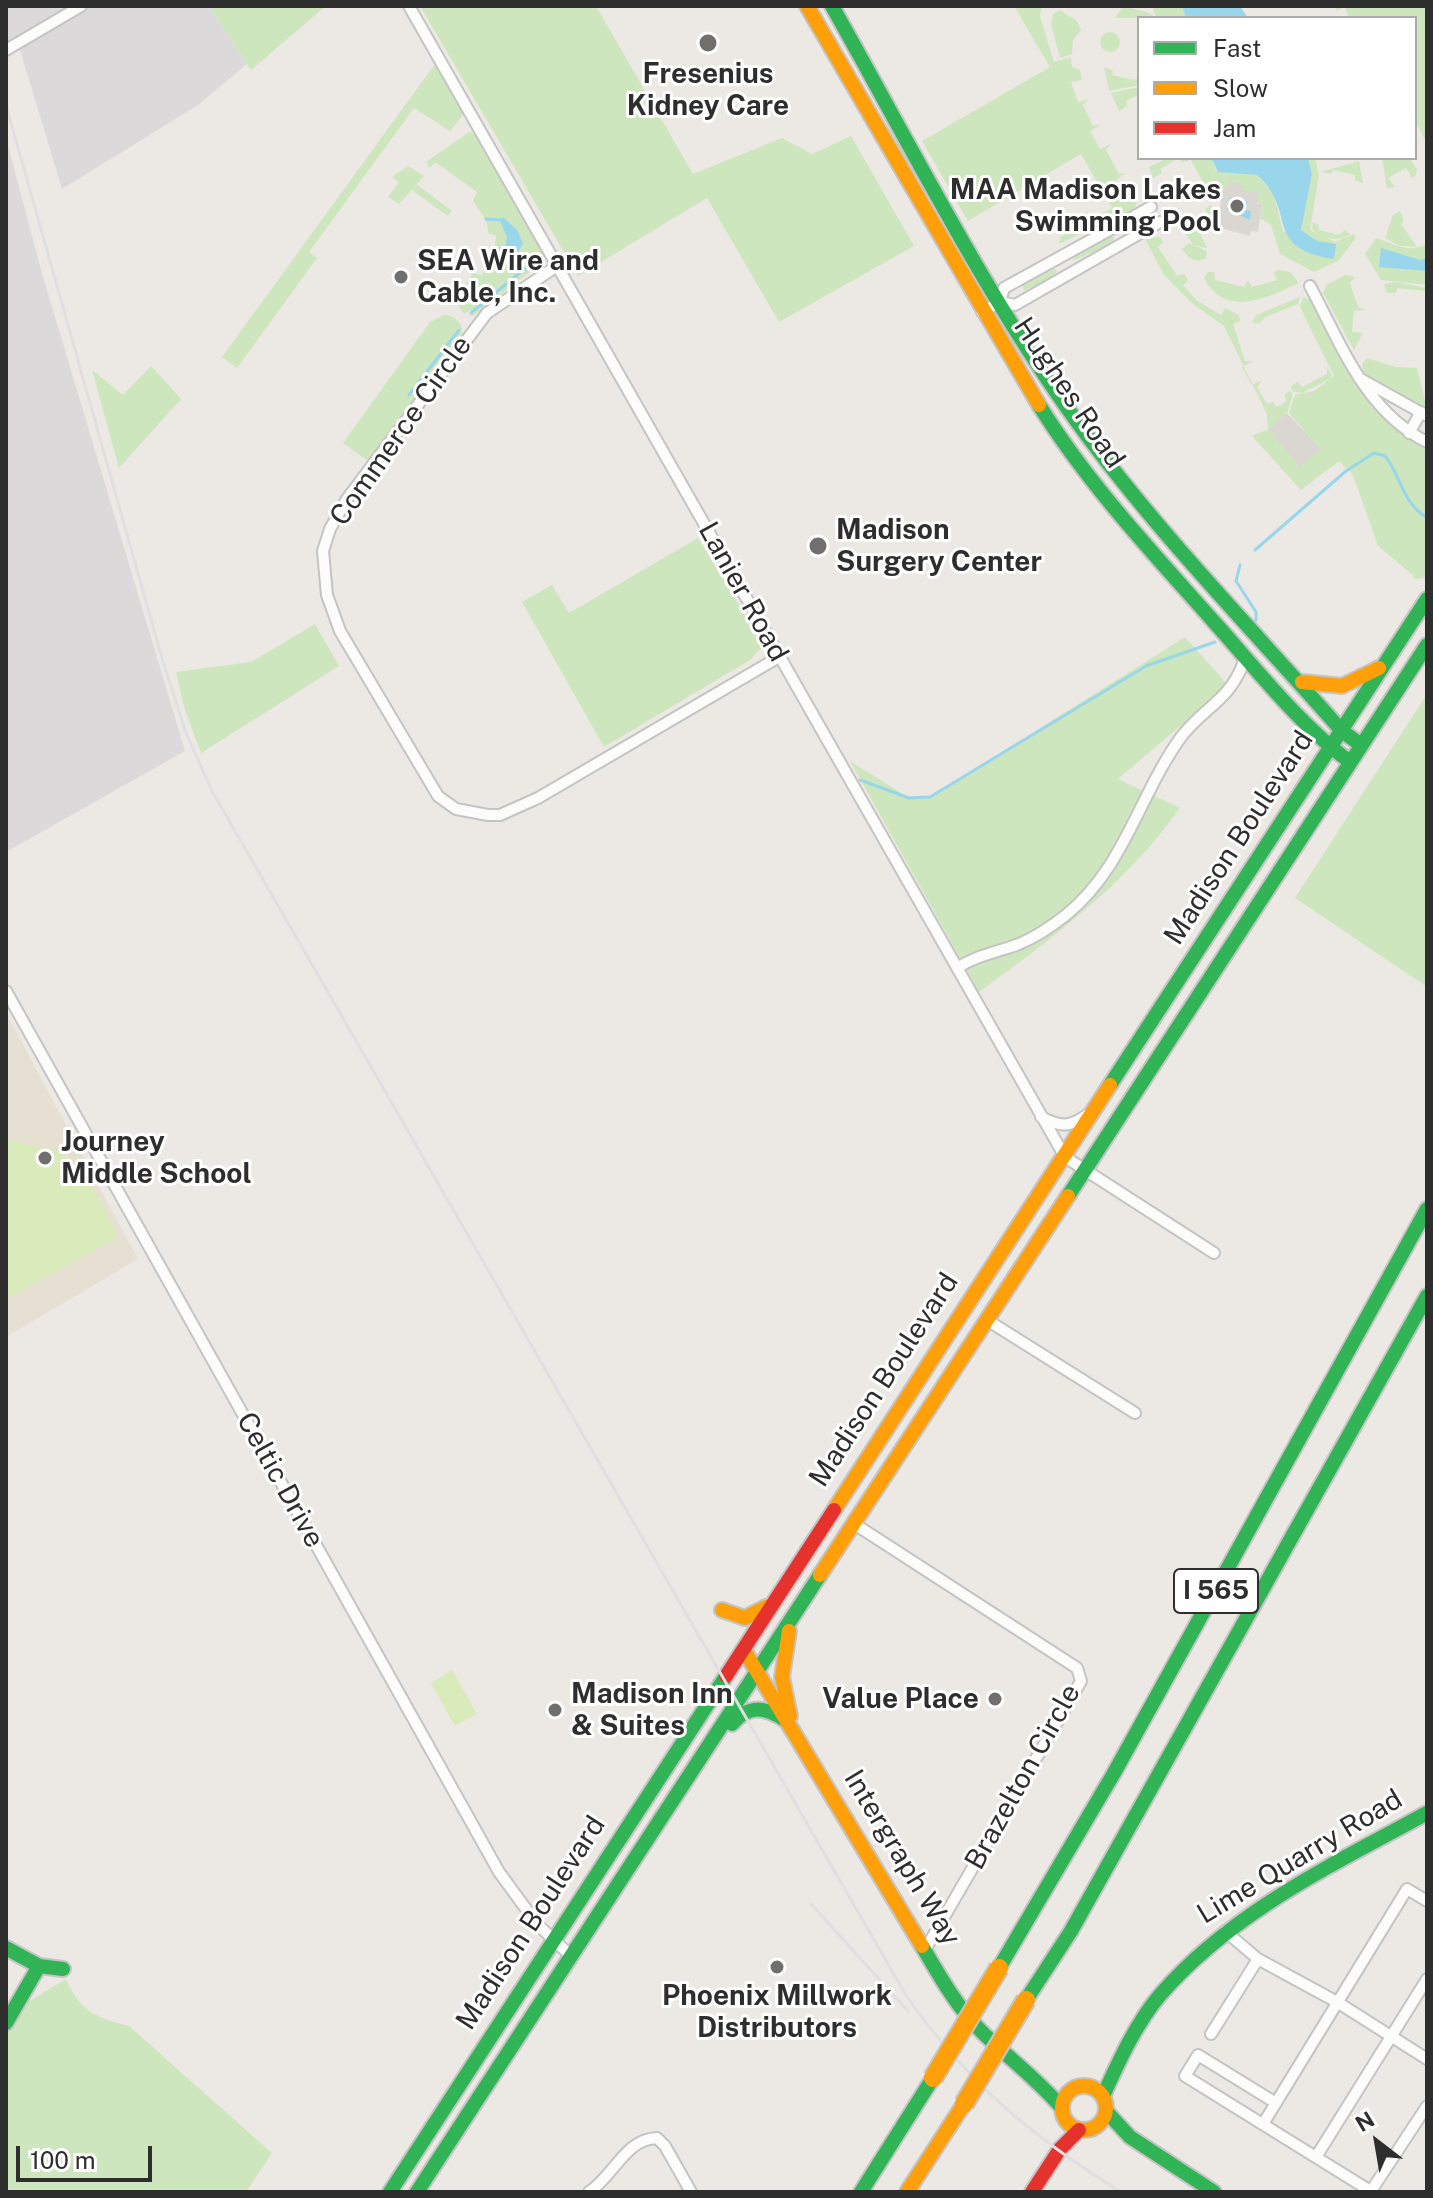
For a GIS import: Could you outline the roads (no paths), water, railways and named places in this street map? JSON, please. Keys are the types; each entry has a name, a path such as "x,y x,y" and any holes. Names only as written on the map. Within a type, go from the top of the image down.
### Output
{"main road":[{"name":"Hughes Road","path":"807,6 1034,400 1078,463 1195,601 1331,749 1350,762"},
{"name":"Hughes Road","path":"832,6 1000,302 1055,391 1098,451 1342,731 1361,745"},
{"name":"Madison Boulevard","path":"390,2192 551,1939 744,1650 993,1262 1065,1157 1427,599"},
{"path":"1195,601 1243,664 1313,746 1316,759 1307,785"},
{"name":"Madison Boulevard","path":"417,2192 1427,645"},
{"path":"1299,681 1319,688 1351,685 1385,663"},
{"path":"1185,971 1206,984"},
{"name":"I 565","path":"858,2192 933,2078 1136,1734 1427,1209"},
{"path":"987,1320 983,1301 993,1262"},
{"name":"I 565","path":"907,2192 1071,1931 1426,1299"},
{"path":"952,1372 968,1331 968,1304"},
{"path":"722,1610 736,1619 757,1616 810,1545"},
{"path":"792,1617 782,1677 792,1728"},
{"name":"Intergraph Way","path":"744,1650 949,1991 983,2033 1035,2077 1062,2112 1086,2129"},
{"path":"690,1773 741,1711 750,1707 770,1710 792,1728"},
{"name":"Lime Quarry Road","path":"1032,2192 1060,2149 1086,2129 1105,2104 1115,2064 1175,1974 1225,1931 1427,1813"},
{"path":"6,1948 39,1966 63,1969"},
{"path":"6,2023 39,1966"},
{"name":"Lime Quarry Road","path":"1078,2088 1115,2064"},
{"name":"Intergraph Way","path":"1035,2077 1078,2088 1105,2104"},
{"path":"1060,2149 1062,2112 1078,2088"},
{"path":"1105,2104 1130,2137 1214,2192"},
{"path":"1086,2129 1130,2137"}],"street":[{"path":"6,50 81,6"},
{"name":"Lanier Road","path":"409,6 1065,1157 1214,1253"},
{"path":"1000,302 1004,288 1151,207"},
{"path":"982,312 1000,302 1015,305 1160,222"},
{"path":"1115,226 1124,243"},
{"name":"Commerce Circle","path":"557,266 487,313 340,511 323,551 322,573 340,631 438,796 456,809 479,815 500,815 538,798 779,657"},
{"path":"1310,286 1359,378 1382,411 1409,433 1427,442"},
{"path":"1359,378 1424,414 1409,433"},
{"path":"957,968 976,957 1033,937 1087,896 1113,864 1148,792 1181,737 1234,687 1243,664"},
{"name":"Celtic Drive","path":"6,991 499,1872 551,1939 571,1956"},
{"path":"1041,1117 1062,1126 1071,1125 1098,1105"},
{"path":"987,1320 1135,1413"},
{"name":"Brazelton Circle","path":"853,1523 1016,1626 1077,1668 1081,1675 1081,1681 925,1950"},
{"path":"1263,2124 1407,1889 1427,1901"},
{"path":"1225,1931 1258,1959 1337,2002 1427,2059"},
{"path":"1211,2034 1258,1959"},
{"path":"1316,2157 1427,1979"},
{"path":"1276,2103 1198,2055 1185,2076 1371,2192 1427,2106"},
{"path":"456,2090 475,2103"},
{"path":"589,2192 634,2145 645,2138 657,2138 665,2146 691,2192"}],"water":[{"path":"1182,6 1240,6 1247,16 1185,16"},
{"path":"1212,160 1308,160 1312,174 1301,230 1317,241 1336,244 1334,259 1311,254 1297,246 1284,227 1269,189 1257,175 1218,172"},
{"name":"MAA Madison Lakes Swimming Pool","path":"1230,197 1247,202 1246,210 1251,211 1250,220 1227,210"},
{"path":"503,217 517,230 523,243 514,260 504,252 507,237 500,221"},
{"path":"1381,248 1420,260 1427,258 1427,271 1379,267"}],"waterway":[{"path":"486,219 501,220"},
{"path":"500,249 505,250"},
{"path":"471,313 534,261"},
{"path":"409,395 459,330"},
{"path":"1255,550 1346,471 1374,453 1385,456 1411,504 1426,517"},
{"path":"1427,516 1427,526"},
{"path":"1240,565 1236,581 1256,612 1256,620"},
{"path":"860,780 909,798 930,797 1146,666 1215,642"}],"railway":[{"path":"6,105 163,662 186,733 212,791 907,1997 954,2056 1004,2106 1030,2129 1121,2192"},
{"path":"811,1904 908,2011"}],"place":[{"name":"Fresenius Kidney Care","path":"708,43"},
{"name":"MAA Madison Lakes Swimming Pool","path":"1237,206"},
{"name":"SEA Wire and Cable, Inc.","path":"401,277"},
{"name":"Madison Surgery Center","path":"818,546"},
{"name":"Journey Middle School","path":"45,1158"},
{"name":"Value Place","path":"995,1699"},
{"name":"Madison Inn & Suites","path":"555,1710"},
{"name":"Phoenix Millwork Distributors","path":"777,1967"}]}
